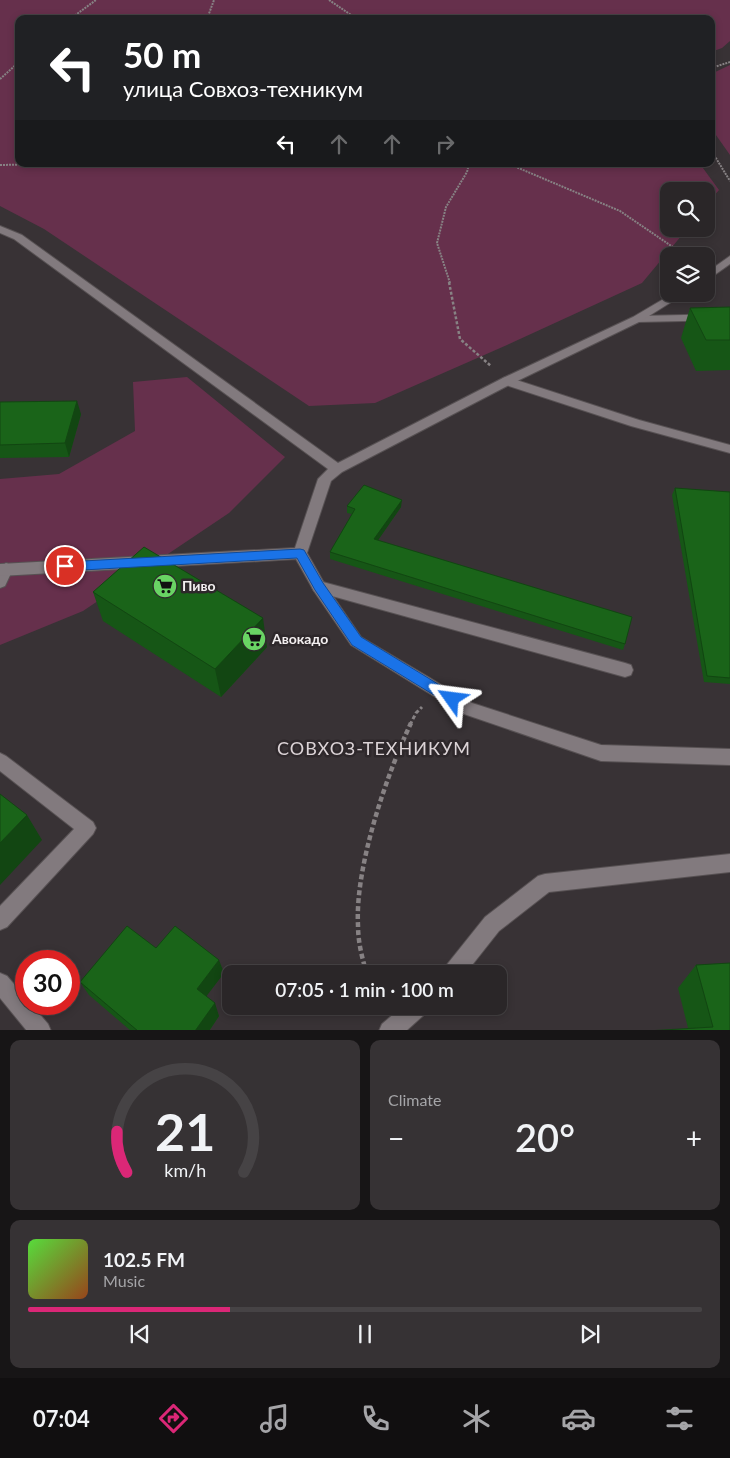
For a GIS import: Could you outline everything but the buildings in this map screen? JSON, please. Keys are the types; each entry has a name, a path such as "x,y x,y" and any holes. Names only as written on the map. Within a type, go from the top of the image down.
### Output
{"street":[{"path":"0,229 18,237 337,469"},
{"path":"715,271 730,259"},
{"path":"666,302 637,319 507,381 337,469 325,479 300,553 319,587 356,641 467,708 601,754 730,758"},
{"path":"637,319 730,317"},
{"path":"507,381 635,423 730,449"},
{"path":"2,574 300,553"},
{"path":"319,587 625,670"},
{"path":"0,761 87,828 0,920"},
{"path":"459,965 492,924 545,883 730,863"},
{"path":"0,983 41,1030"},
{"path":"389,1030 408,1015"}],"path":[{"path":"75,15 96,0"},
{"path":"208,15 214,0"},
{"path":"329,0 350,15"},
{"path":"715,67 730,62"},
{"path":"0,78 15,65"},
{"path":"715,157 730,181"},
{"path":"0,165 15,165"},
{"path":"468,167 446,207 437,243 452,291 460,339 507,381"},
{"path":"516,167 620,211 673,247"},
{"path":"365,965 357,911 361,877 378,808 396,756 416,713 437,690"}],"shaded area":[{"path":"0,0 730,0 730,41 722,48 715,51 715,15 15,15 15,167 702,167 713,182 660,182 660,237 680,237 672,247 660,247 660,261 642,283 375,403 309,406 44,229 0,206"},
{"path":"730,65 730,155 715,134 715,72"},
{"path":"715,185 719,190 715,195"},
{"path":"187,377 285,457 229,513 83,611 0,645 0,479 59,474 135,431 133,382"}],"place":[{"name":"Пиво","path":"165,586"},
{"name":"Авокадо","path":"254,639"}],"district":[{"name":"СОВХОЗ-ТЕХНИКУМ","path":"374,749"}],"route":[{"path":"65,566 300,553 319,587 356,641 452,699"}]}
